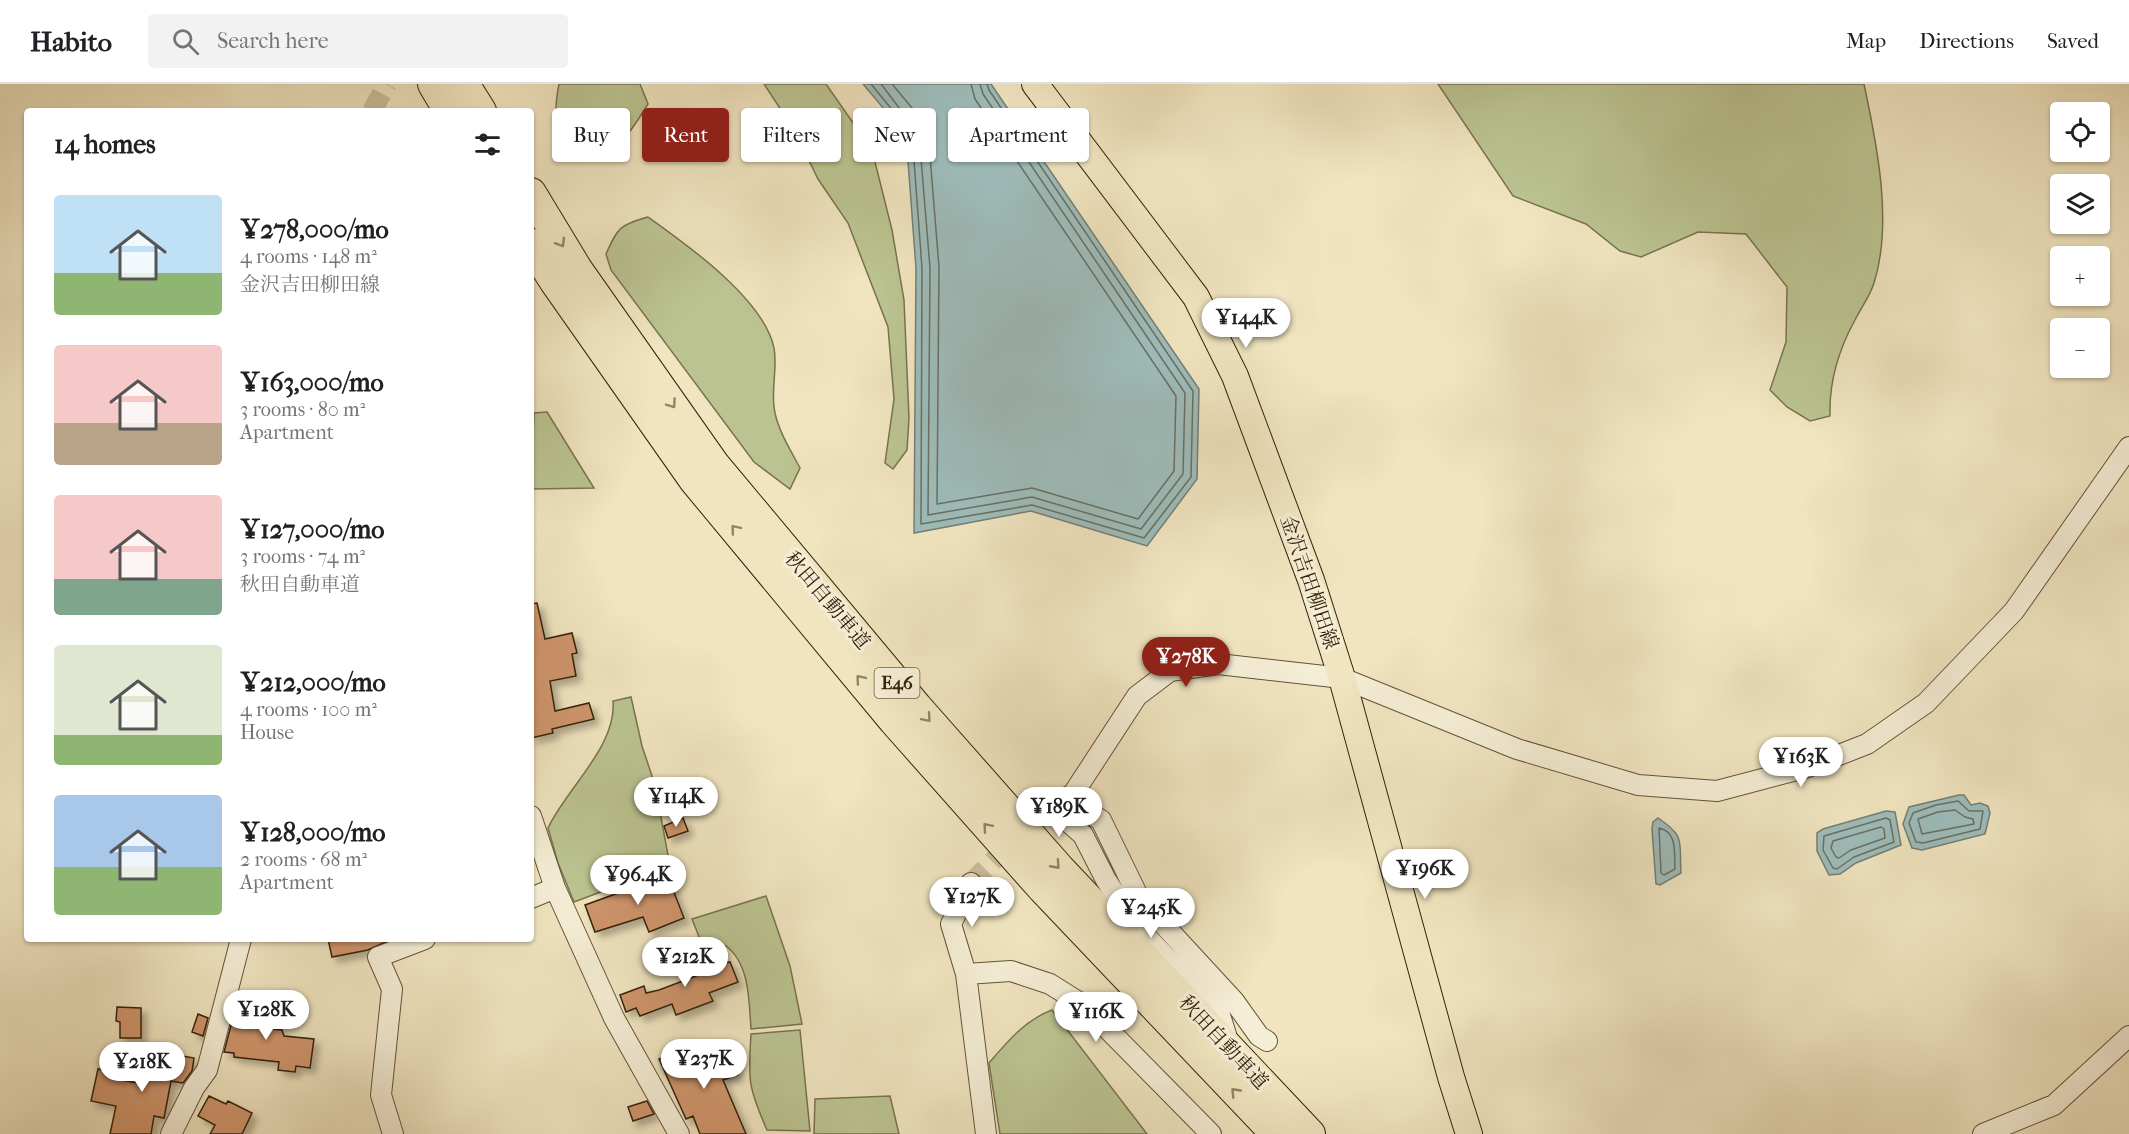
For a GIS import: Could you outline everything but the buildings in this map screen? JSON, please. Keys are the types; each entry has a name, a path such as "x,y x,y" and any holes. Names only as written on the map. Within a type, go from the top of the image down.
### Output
{"highway":[{"path":"433,84 447,108"},
{"path":"464,84 479,108"},
{"name":"秋田自動車道","path":"534,198 577,269 714,464 917,707 1060,869 1310,1134"},
{"name":"秋田自動車道","path":"534,249 694,480 887,712 1043,890 1276,1134"}],"main road":[{"name":"金沢吉田柳田線","path":"1035,84 1196,297 1235,376 1311,580 1342,678 1451,1077 1469,1134"}],"street":[{"path":"1231,1051 1219,1012 1136,926 1106,880 1083,835 1066,820 1043,810 1073,794 1137,696 1170,671 1218,664 1342,678 1517,749 1638,785 1717,791 1808,767 1867,744 1926,703 2014,611 2129,447"},
{"path":"1064,799 1101,820 1139,898 1234,1001 1259,1036 1267,1041"},
{"path":"534,825 555,888 614,1018 679,1134"},
{"path":"971,882 951,924 966,974 986,1134"},
{"path":"534,897 555,888"},
{"path":"171,1134 194,1088 207,1070 240,942"},
{"path":"393,1134 381,1095 392,989 378,957 417,942"},
{"path":"966,974 1011,971 1050,984 1085,1006 1211,1134"},
{"path":"1983,1134 2054,1105 2129,1036"}],"green space":[{"path":"559,84 640,84 648,104 645,108 642,108 642,113 630,131 630,108 556,108"},
{"path":"764,84 826,84 853,123 853,162 875,162 892,230 904,300 909,418 907,450 893,469 885,463 894,399 888,327 848,223 818,179 810,162 841,162 841,108 780,108"},
{"path":"1438,84 1864,84 1874,132 1881,184 1883,210 1880,260 1874,283 1849,331 1836,366 1831,391 1830,416 1810,421 1787,407 1770,390 1786,342 1787,287 1746,234 1698,232 1641,257 1620,251 1586,224 1513,196"},
{"path":"648,217 722,274 740,292 767,329 775,356 773,397 775,413 782,434 800,468 790,489 754,462 611,270 606,254 617,233 631,222"},
{"path":"547,412 594,488 534,489 534,413"},
{"path":"631,697 642,746 655,785 670,866 574,902 558,863 548,828 599,751 612,718 613,701"},
{"path":"766,896 790,966 802,1024 751,1029 747,984 740,963 726,946 703,947 692,919"},
{"path":"1052,1010 1147,1134 1000,1134 989,1063 1025,1026"},
{"path":"800,1030 810,1131 767,1130 751,1083 751,1034"},
{"path":"890,1096 899,1134 814,1134 815,1099"}],"water":[{"path":"863,84 991,84 1007,108 948,108 948,162 1044,162 1199,389 1197,479 1147,546 1031,511 914,533 916,268 908,162 936,162 936,108 883,108"},
{"path":"1964,795 1971,805 1980,803 1988,806 1990,813 1985,834 1922,850 1912,848 1903,824 1909,807"},
{"path":"1886,811 1895,812 1901,845 1856,863 1840,874 1829,875 1817,851 1817,833 1823,829"},
{"path":"1658,818 1677,835 1681,873 1660,885 1656,884 1652,829 1653,822"}],"tunnel":[{"path":"374,108 387,84"},
{"path":"971,883 1014,840"}]}
